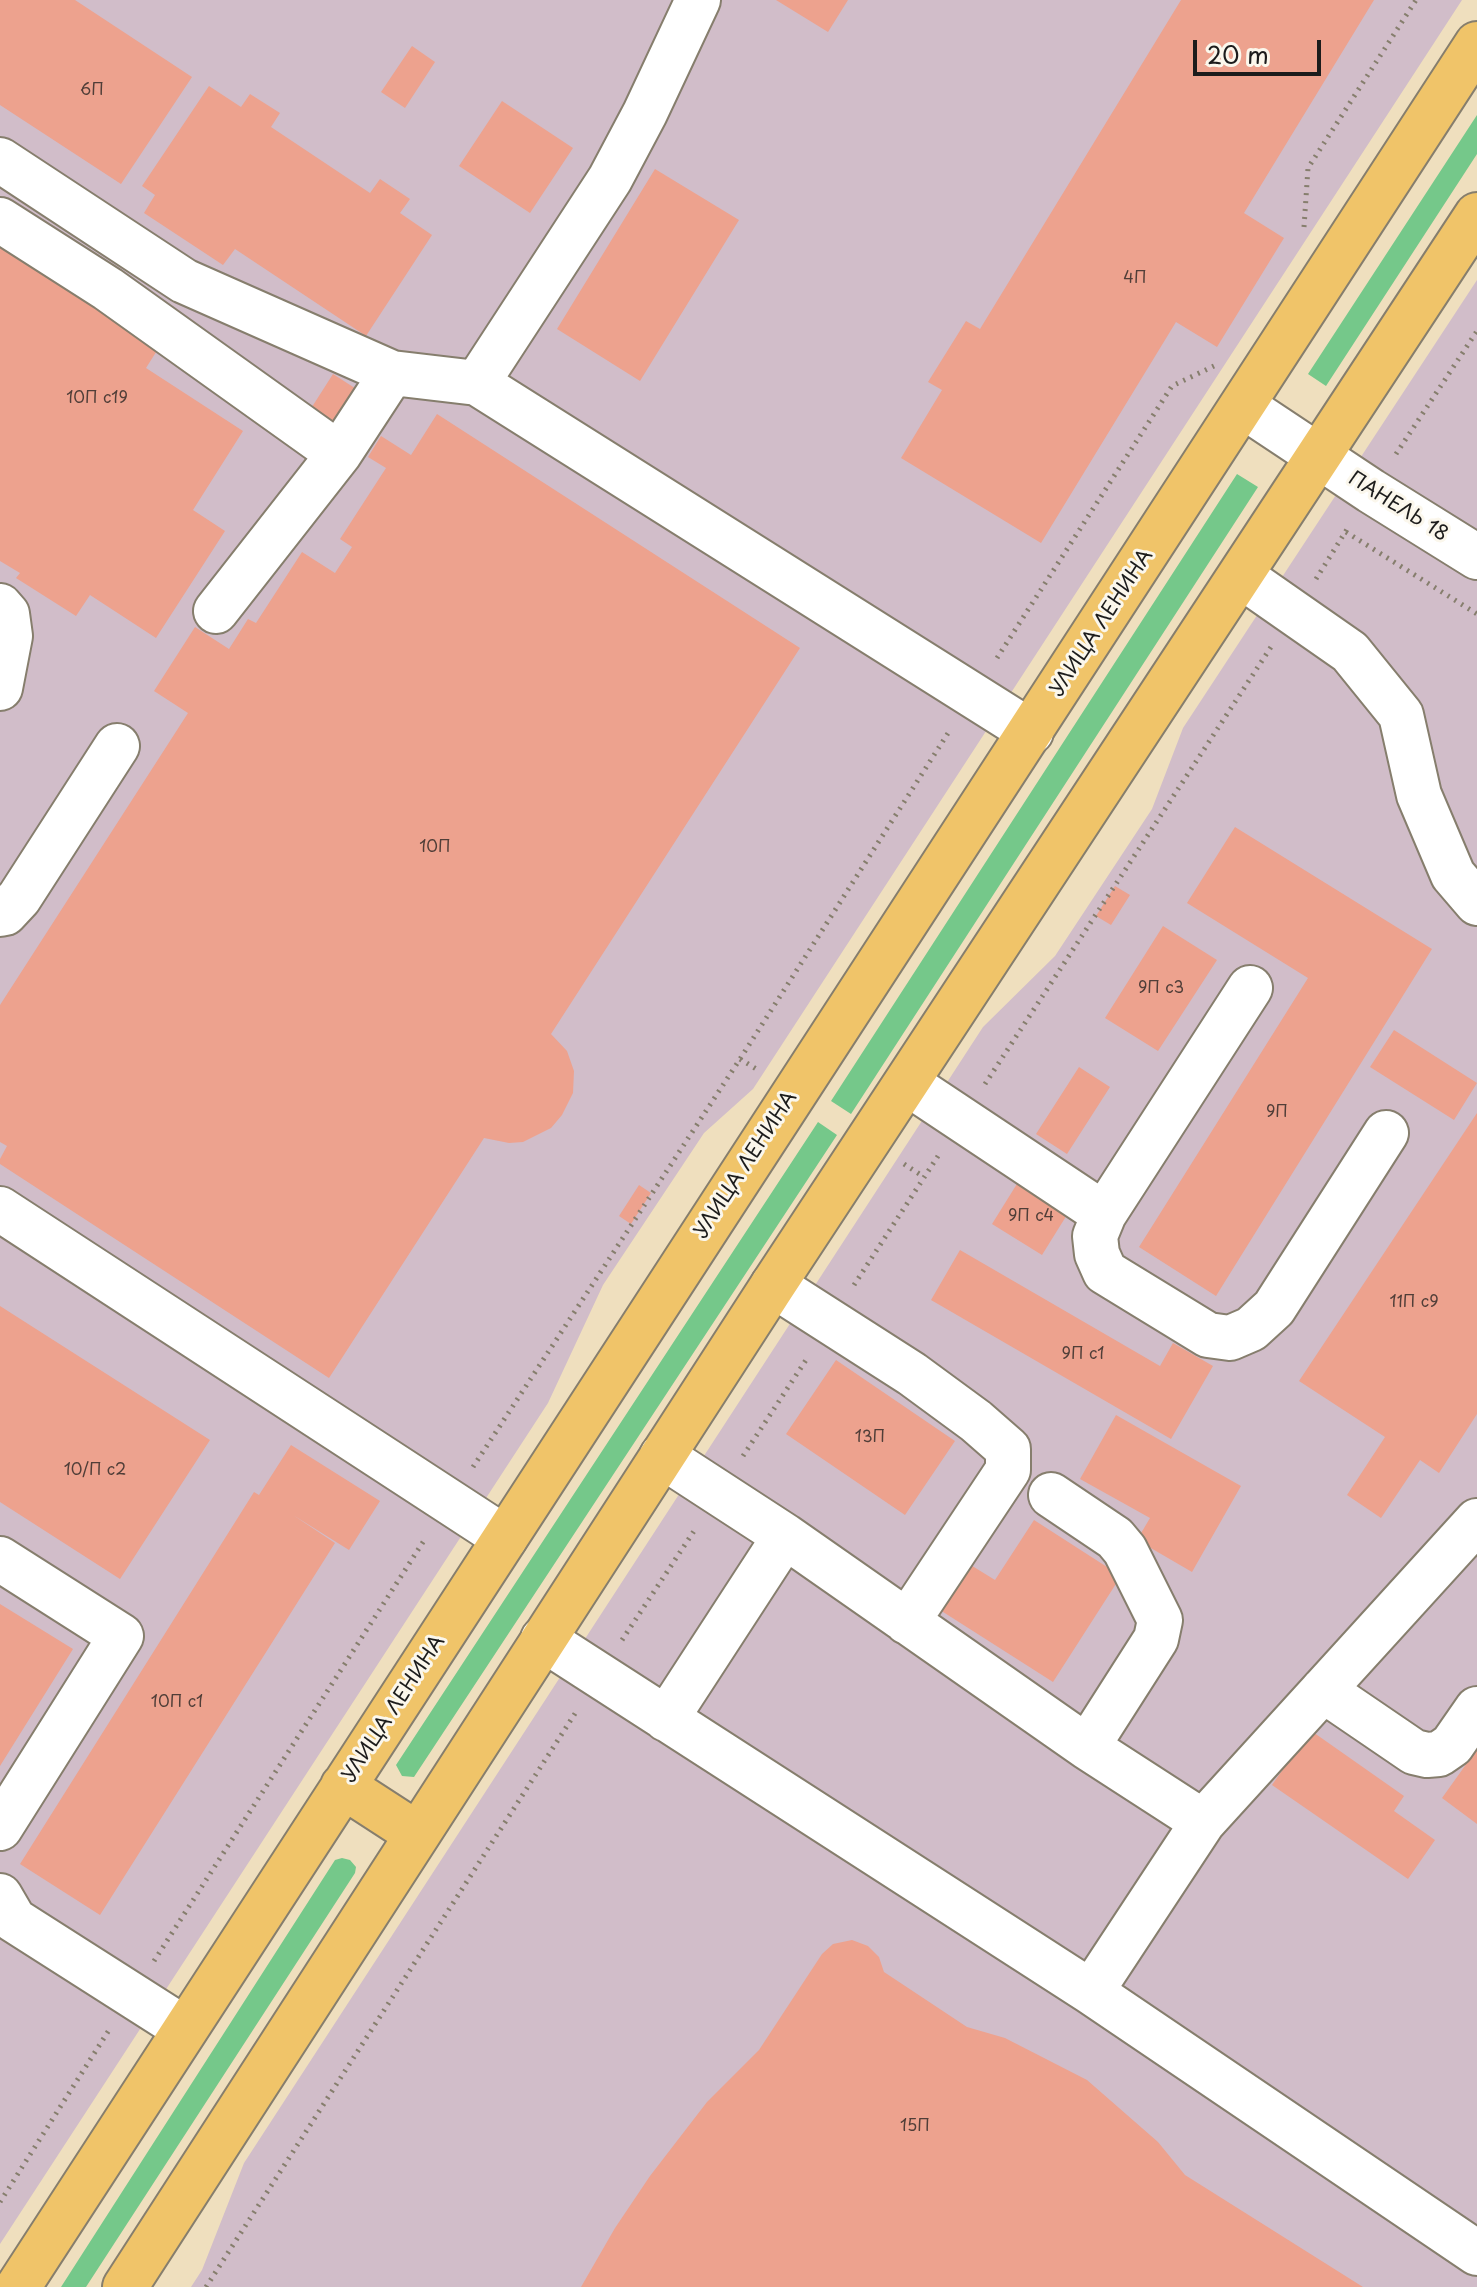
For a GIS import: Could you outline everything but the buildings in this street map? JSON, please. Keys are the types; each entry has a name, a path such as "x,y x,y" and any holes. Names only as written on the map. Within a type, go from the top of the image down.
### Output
{"main road":[{"name":"УЛИЦА ЛЕНИНА","path":"18,2287 1477,44"},
{"path":"125,2287 773,1285 1477,215"},
{"path":"343,1786 417,1834"}],"street":[{"path":"477,383 610,179 698,0"},
{"path":"0,160 184,281 392,373 477,383 1031,732"},
{"path":"0,220 108,289 339,454"},
{"path":"216,611 339,454 392,373"},
{"name":"ПАНЕЛЬ 18","path":"1243,406 1477,557"},
{"path":"1241,576 1350,652 1401,715 1419,795 1453,875 1477,903"},
{"path":"0,606 7,614 10,636 0,688"},
{"path":"0,914 5,913 19,898 117,746"},
{"path":"1250,988 1104,1214 1095,1236 1097,1254 1105,1272 1208,1335 1230,1338 1251,1329 1274,1308 1386,1133"},
{"path":"907,1083 1104,1214"},
{"path":"0,1209 505,1538"},
{"path":"773,1285 912,1374 1008,1449 1008,1470 907,1622"},
{"path":"662,1456 785,1536 1087,1747 1203,1822"},
{"path":"1051,1495 1115,1538 1125,1550 1160,1620 1156,1639 1087,1747"},
{"path":"1091,1992 1203,1822 1477,1521"},
{"path":"666,1719 785,1536"},
{"path":"0,1559 121,1636 0,1828"},
{"path":"543,1639 1091,1992 1477,2253"},
{"path":"1323,1690 1414,1752 1427,1755 1439,1754 1452,1745 1477,1709"},
{"path":"5,1920 185,2029"}],"path":[{"path":"1303,242 1308,168 1416,0"},
{"path":"0,2202 1172,386 1220,363"},
{"path":"1346,532 1477,614"}],"shaded area":[{"path":"0,0 1462,0 753,1089 704,1133 603,1285 548,1403 0,2244"},
{"path":"1477,280 1477,2287 191,2287 202,2270 244,2163 983,1027 1055,956 1152,809 1183,728"}],"green space":[{"path":"1477,115 1477,154 1326,386 1308,374"},
{"path":"1237,474 1258,487 851,1114 831,1101"},
{"path":"818,1122 837,1135 414,1777 402,1776 396,1765"},
{"path":"335,1860 350,1860 356,1867 355,1873 86,2287 61,2287"}]}
